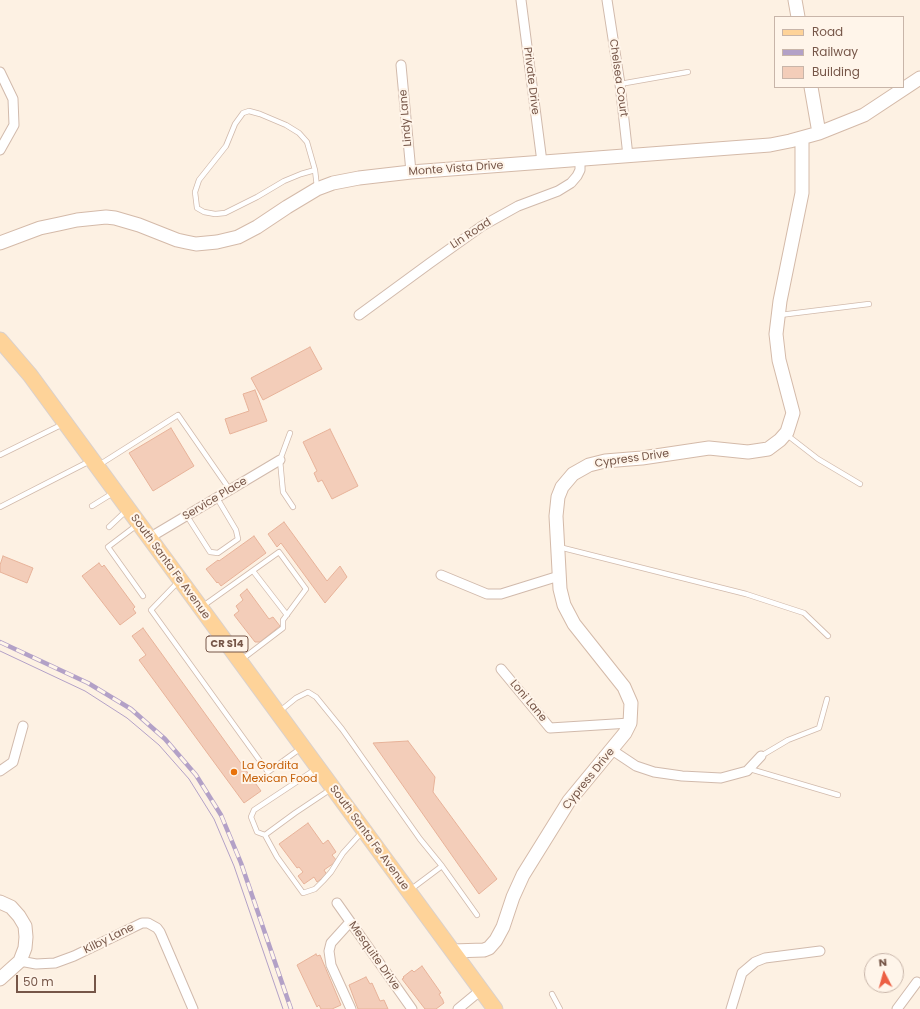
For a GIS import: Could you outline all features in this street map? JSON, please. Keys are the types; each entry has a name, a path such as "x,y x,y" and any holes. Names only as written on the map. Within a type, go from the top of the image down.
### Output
{"main road":[{"name":"South Santa Fe Avenue","path":"0,340 30,375 495,1009"}],"street":[{"name":"Private Drive","path":"521,0 542,162"},
{"name":"Chelsea Court","path":"607,0 620,84 628,156"},
{"path":"795,0 798,16"},
{"name":"Lindy Lane","path":"401,65 411,172"},
{"path":"0,72 14,99 14,125 0,150"},
{"name":"Monte Vista Drive","path":"0,243 34,230 77,220 106,217 134,223 186,242 196,244 217,242 238,237 257,227 317,189 333,183 359,178 411,172 770,145 802,139 864,115 920,78"},
{"path":"811,88 819,133"},
{"name":"Cypress Drive","path":"452,950 479,951 489,948 496,940 503,927 513,897 520,882 569,800 612,750 625,733 630,723 631,703 624,687 574,624 564,605 560,589 556,516 558,497 562,487 573,474 589,465 605,461 642,458 709,448 748,452 768,449 780,440 787,432 793,413 779,360 776,334 780,301 802,193 802,139"},
{"name":"Lin Road","path":"359,315 482,226 518,206 558,190 571,183 580,170 580,160"},
{"name":"Service Place","path":"149,538 280,460"},
{"path":"441,574 487,594 501,594 559,576"},
{"name":"Loni Lane","path":"501,669 550,728 630,723"},
{"path":"0,771 13,762 23,726"},
{"path":"612,750 636,766 654,772 682,776 721,778 747,771 761,756"},
{"path":"0,902 11,907 25,926 25,948 20,961 0,979"},
{"name":"Mesquite Drive","path":"337,903 412,1009"},
{"path":"350,922 331,943 330,951 331,965 351,1009"},
{"name":"Kilby Lane","path":"20,961 36,964 55,963 74,956 142,923 148,923 157,928 160,932 193,1009"},
{"path":"731,1009 742,973 755,962 765,958 820,951"},
{"path":"898,1009 919,983"},
{"path":"458,1009 481,990"}],"lane":[{"path":"620,84 688,72"},
{"path":"315,170 284,181 225,212 215,214 204,212 197,208 195,192 199,180 226,146 235,124 243,113 249,111 267,117 300,133 307,142 315,170 317,189"},
{"path":"778,315 869,304"},
{"path":"0,507 94,463 178,415 230,490"},
{"path":"0,455 65,423"},
{"path":"290,433 280,460 283,492 293,507"},
{"path":"785,434 818,459 860,484"},
{"path":"92,506 115,492"},
{"path":"187,516 210,552 218,553 238,539 236,530 217,498"},
{"path":"109,527 128,509"},
{"path":"139,524 108,547 143,596"},
{"path":"557,546 746,594 804,613 828,636"},
{"path":"200,608 279,552 306,589 283,620 283,628 240,661"},
{"path":"253,571 287,615"},
{"path":"180,580 151,610 268,772 302,747"},
{"path":"278,713 296,698 308,692 316,697 342,729 420,839 442,866 477,915"},
{"path":"761,756 788,740 819,728 827,699"},
{"path":"318,768 254,810 251,816 258,832 265,835 303,893 315,889 327,877 343,853 364,831"},
{"path":"750,769 838,795"},
{"path":"265,835 332,788"},
{"path":"408,891 442,866"},
{"path":"552,994 560,1009"}],"building":[{"path":"310,347 322,369 263,400 251,378"},
{"path":"255,390 267,421 230,434 225,419 249,411 243,394"},
{"path":"171,428 194,466 153,491 129,453"},
{"path":"330,429 358,486 332,499 322,480 318,482 314,473 317,471 303,442"},
{"path":"284,522 327,581 340,566 347,577 325,603 281,543 277,547 268,534"},
{"path":"254,536 266,553 221,586 206,569"},
{"path":"3,556 33,568 27,583 0,572 0,565"},
{"path":"99,563 102,567 104,565 135,607 133,609 136,613 120,625 82,576"},
{"path":"247,589 269,619 273,617 280,626 260,642 255,642 234,615 239,611 236,606 243,600 240,595"},
{"path":"143,628 261,791 244,803 139,660 146,655 132,636"},
{"path":"408,741 435,777 433,792 497,879 479,894 373,743"},
{"path":"308,823 323,844 328,840 336,852 332,855 337,861 324,870 327,875 317,882 314,877 304,884 298,876 303,872 299,867 297,868 279,844"},
{"path":"316,954 317,956 320,955 341,1005 332,1009 321,1009 319,1005 317,1007 297,965"},
{"path":"422,966 441,993 439,994 444,1003 436,1009 425,1009 402,979 412,970 414,972"},
{"path":"366,977 370,984 372,983 380,1001 384,1000 388,1009 358,1009 349,985"}],"tram line":[{"path":"0,651 85,691 127,718 159,745 189,779 214,819 234,866 283,1009"}],"railway":[{"path":"0,642 88,683 131,709 165,739 196,775 221,815 241,863 291,1009"}],"place":[{"name":"La Gordita Mexican Food","path":"234,772"}]}
